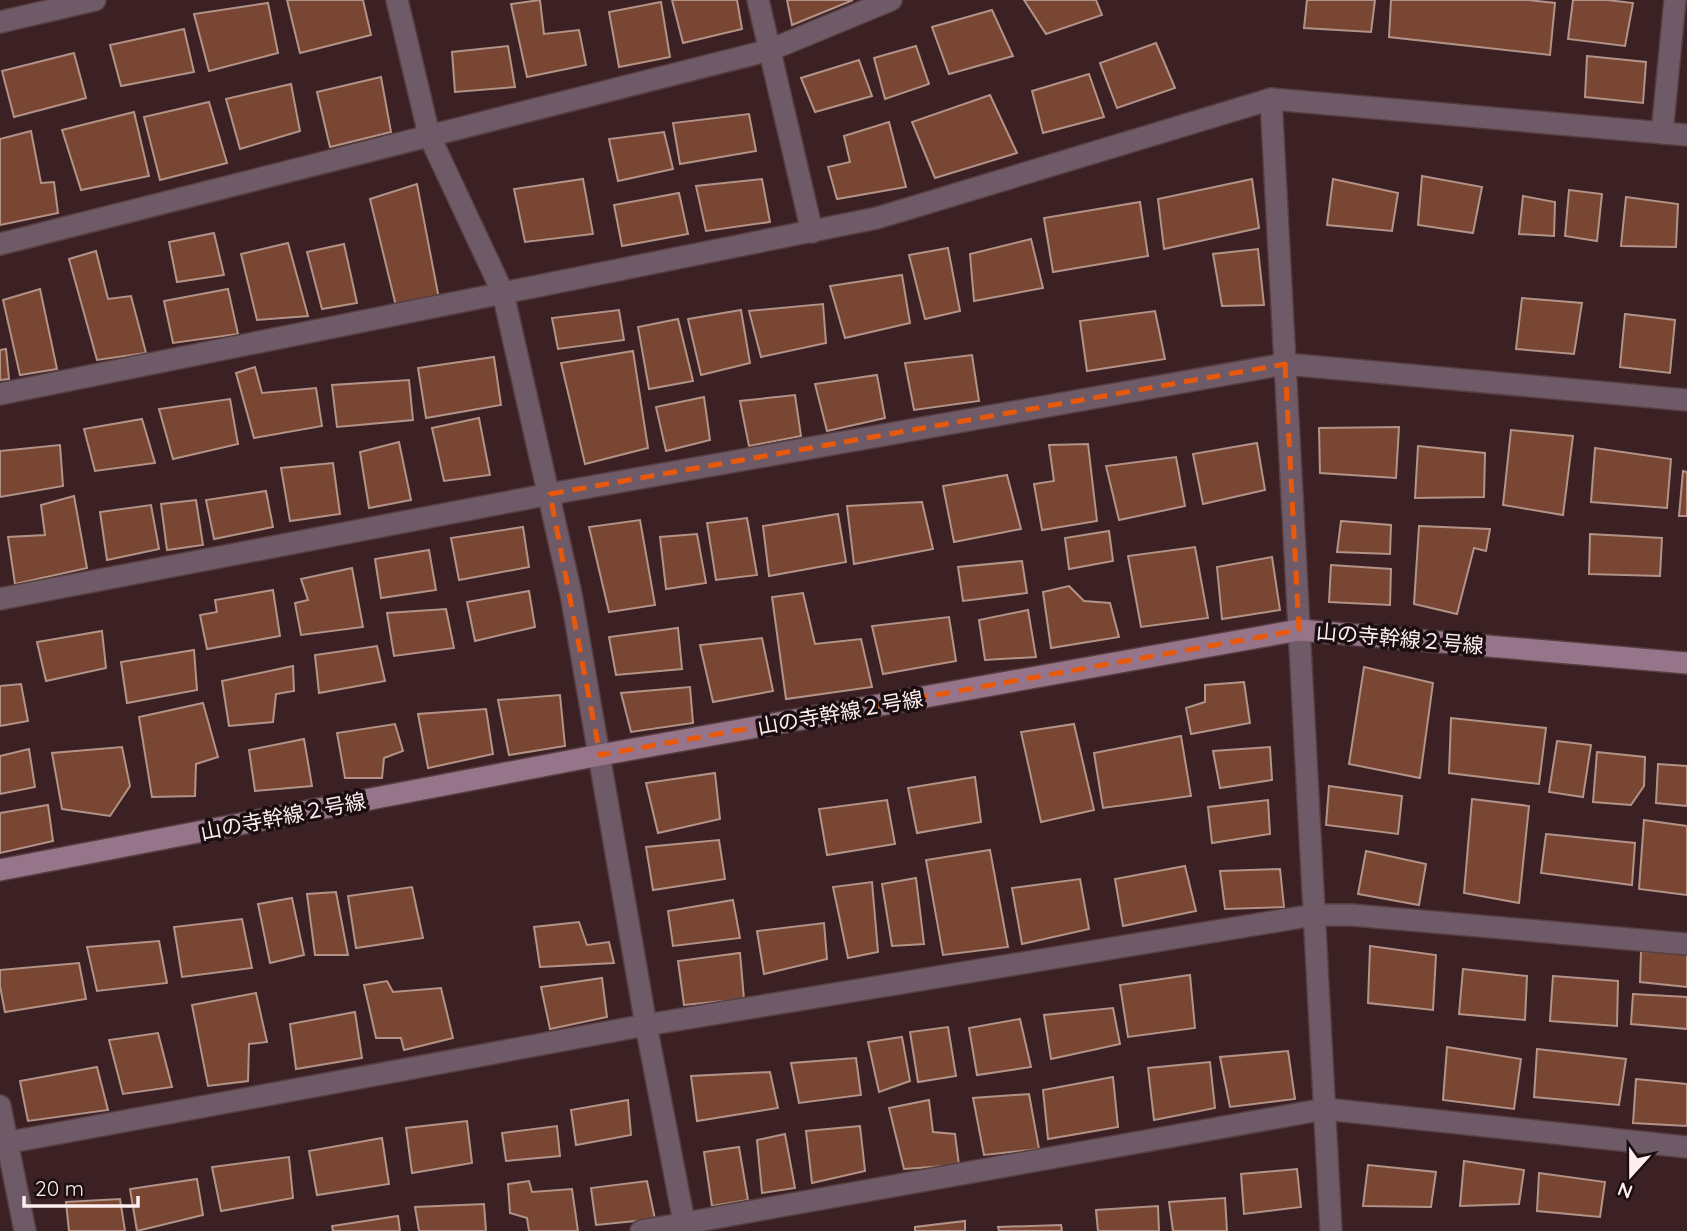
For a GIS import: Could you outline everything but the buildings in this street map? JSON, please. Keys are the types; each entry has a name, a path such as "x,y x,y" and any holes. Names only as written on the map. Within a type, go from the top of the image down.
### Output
{"street":[{"path":"0,22 95,0"},
{"path":"397,0 429,135 503,293 571,594 646,1025 684,1222"},
{"path":"758,0 812,232"},
{"path":"0,244 770,50 891,0"},
{"path":"1662,133 1675,0"},
{"path":"1270,99 1331,1231"},
{"path":"0,394 877,218 1270,99 1687,135"},
{"path":"0,599 550,494 1285,364 1687,400"},
{"name":"山の寺幹線２号線","path":"0,870 600,755 1299,630 1687,663"},
{"path":"4,1143 646,1025 1314,915 1352,915 1687,944"},
{"path":"0,1106 4,1143 24,1231"},
{"path":"641,1231 1325,1109 1687,1146"}],"highlighted area":[{"path":"1285,364 1299,630 600,755 550,494"}]}
